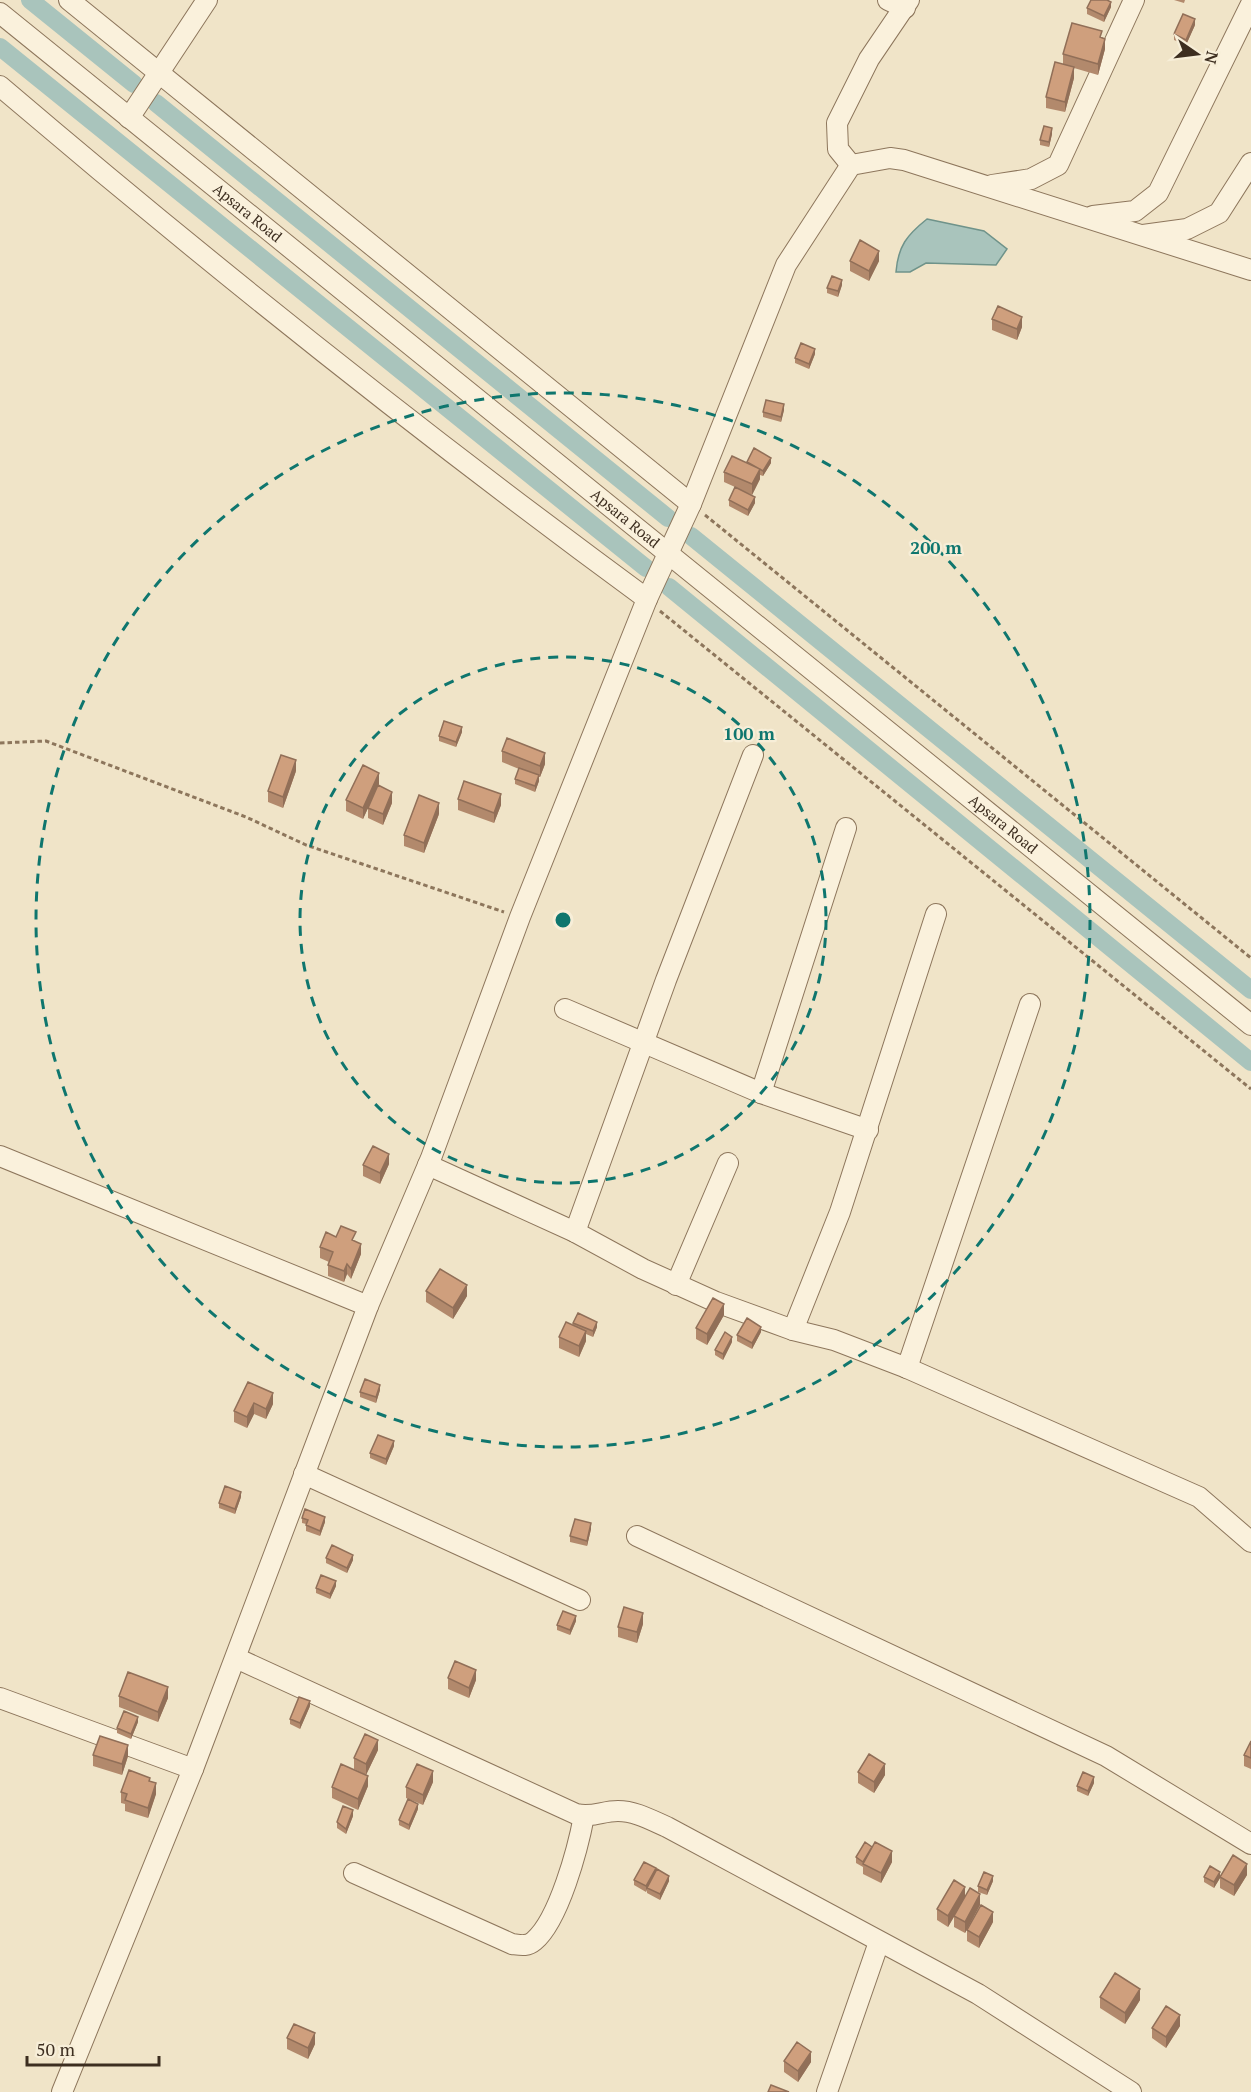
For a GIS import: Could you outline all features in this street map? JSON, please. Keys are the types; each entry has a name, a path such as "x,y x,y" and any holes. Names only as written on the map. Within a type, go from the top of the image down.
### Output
{"street":[{"path":"69,0 691,504"},
{"path":"129,118 207,0"},
{"path":"990,186 1031,178 1058,165 1134,0"},
{"path":"850,165 838,149 837,123 869,59 901,3"},
{"path":"1082,217 1135,211 1158,193 1166,183 1207,90 1251,4"},
{"name":"Apsara Road","path":"0,13 1251,1025"},
{"path":"0,86 166,227 473,471 646,599"},
{"path":"63,2092 193,1769 368,1306 428,1165 520,917 646,599 691,504 786,265 850,165 890,158 990,186 1251,270"},
{"path":"1137,235 1187,229 1219,213 1251,163"},
{"path":"575,1232 643,1044 753,755"},
{"path":"761,1093 846,828"},
{"path":"793,1330 826,1249 868,1130 936,914"},
{"path":"907,1368 1030,1004"},
{"path":"565,1010 761,1093 868,1130"},
{"path":"0,1156 368,1306"},
{"path":"676,1285 728,1163"},
{"path":"428,1165 575,1232 676,1285 793,1330 834,1340 907,1368 1199,1497 1251,1542"},
{"path":"304,1474 580,1600"},
{"path":"637,1536 1106,1756 1251,1844"},
{"path":"236,1658 584,1816 620,1811 635,1813 667,1827 978,1994 1131,2092"},
{"path":"0,1698 193,1769"},
{"path":"354,1873 512,1944 525,1946 541,1934 567,1883 584,1816"},
{"path":"827,2092 879,1942"}],"path":[{"path":"691,504 1251,958"},
{"path":"646,599 1251,1089"},
{"path":"0,743 46,741 246,817 306,845 452,897 520,917"}],"water":[{"path":"927,219 984,231 1007,249 996,265 926,263 910,272 896,272 901,248 914,230"}],"building":[{"path":"1091,0 1111,2 1104,16 1087,8"},
{"path":"1183,14 1195,19 1186,40 1174,34"},
{"path":"1072,23 1102,31 1100,37 1105,39 1098,64 1063,54"},
{"path":"1055,62 1074,67 1065,102 1046,97"},
{"path":"1044,126 1052,128 1049,142 1040,140"},
{"path":"860,240 879,251 869,271 850,261"},
{"path":"832,276 842,280 838,291 827,288"},
{"path":"998,306 1022,317 1017,329 992,319"},
{"path":"801,343 815,349 809,364 795,358"},
{"path":"766,400 784,404 781,417 763,412"},
{"path":"754,448 771,458 763,471 747,462"},
{"path":"732,456 760,469 752,484 724,472"},
{"path":"735,487 755,497 748,510 729,500"},
{"path":"444,721 462,727 456,742 439,736"},
{"path":"507,738 545,753 540,766 502,751"},
{"path":"281,755 296,760 283,797 268,791"},
{"path":"363,765 379,773 363,808 346,800"},
{"path":"519,768 539,775 535,786 515,779"},
{"path":"464,781 501,794 494,813 458,799"},
{"path":"378,785 392,792 383,814 368,808"},
{"path":"419,795 439,803 424,843 404,835"},
{"path":"373,1146 389,1154 380,1173 363,1165"},
{"path":"341,1226 356,1232 352,1240 361,1244 351,1269 347,1264 344,1271 328,1265 333,1252 320,1247 326,1232 336,1237"},
{"path":"440,1269 467,1285 453,1308 426,1291"},
{"path":"713,1298 724,1304 707,1334 696,1328"},
{"path":"578,1313 597,1322 593,1331 573,1323"},
{"path":"747,1318 761,1327 752,1343 737,1335"},
{"path":"566,1322 586,1331 579,1346 559,1337"},
{"path":"725,1332 732,1337 723,1354 715,1350"},
{"path":"365,1379 380,1385 376,1397 360,1392"},
{"path":"248,1382 273,1393 266,1409 254,1403 247,1417 234,1411"},
{"path":"378,1435 394,1441 386,1459 370,1453"},
{"path":"225,1486 241,1492 235,1509 219,1503"},
{"path":"305,1509 325,1517 320,1531 306,1525 308,1520 302,1518"},
{"path":"575,1519 591,1523 587,1541 570,1536"},
{"path":"332,1545 353,1555 347,1568 326,1558"},
{"path":"321,1575 336,1581 330,1594 316,1588"},
{"path":"624,1607 643,1613 637,1632 618,1627"},
{"path":"563,1611 576,1616 570,1630 557,1625"},
{"path":"455,1661 476,1670 469,1688 448,1678"},
{"path":"128,1672 168,1687 158,1712 119,1696"},
{"path":"299,1697 310,1701 300,1723 290,1719"},
{"path":"124,1711 138,1717 131,1734 117,1728"},
{"path":"365,1734 378,1740 366,1764 354,1758"},
{"path":"100,1736 128,1745 122,1764 93,1755"},
{"path":"1251,1741 1251,1758 1244,1755"},
{"path":"869,1754 885,1764 874,1782 858,1772"},
{"path":"341,1764 368,1776 358,1799 332,1787"},
{"path":"417,1764 433,1771 423,1795 406,1787"},
{"path":"129,1770 150,1778 149,1781 156,1783 148,1808 125,1800 127,1794 121,1792"},
{"path":"1083,1772 1094,1777 1088,1791 1077,1786"},
{"path":"408,1799 418,1804 409,1825 399,1820"},
{"path":"343,1806 353,1810 346,1829 337,1822"},
{"path":"865,1842 872,1847 863,1862 856,1857"},
{"path":"875,1842 892,1851 881,1873 863,1864"},
{"path":"1233,1855 1247,1864 1234,1885 1220,1877"},
{"path":"644,1862 656,1868 646,1886 634,1880"},
{"path":"1210,1866 1220,1872 1214,1882 1204,1877"},
{"path":"657,1869 669,1876 660,1894 647,1888"},
{"path":"984,1872 993,1876 987,1890 978,1886"},
{"path":"954,1880 965,1887 948,1916 937,1909"},
{"path":"970,1888 980,1894 965,1922 954,1916"},
{"path":"981,1905 993,1912 979,1937 967,1930"},
{"path":"1115,1973 1140,1989 1125,2013 1100,1997"},
{"path":"1166,2006 1180,2015 1166,2037 1152,2028"},
{"path":"294,2024 315,2033 308,2048 287,2038"},
{"path":"797,2042 811,2052 798,2071 784,2061"},
{"path":"771,2085 789,2092 768,2092"}],"waterway":[{"path":"30,0 134,84"},
{"path":"0,47 646,568"},
{"path":"156,103 668,518"},
{"path":"691,536 1251,990"},
{"path":"669,587 1251,1062"}]}
